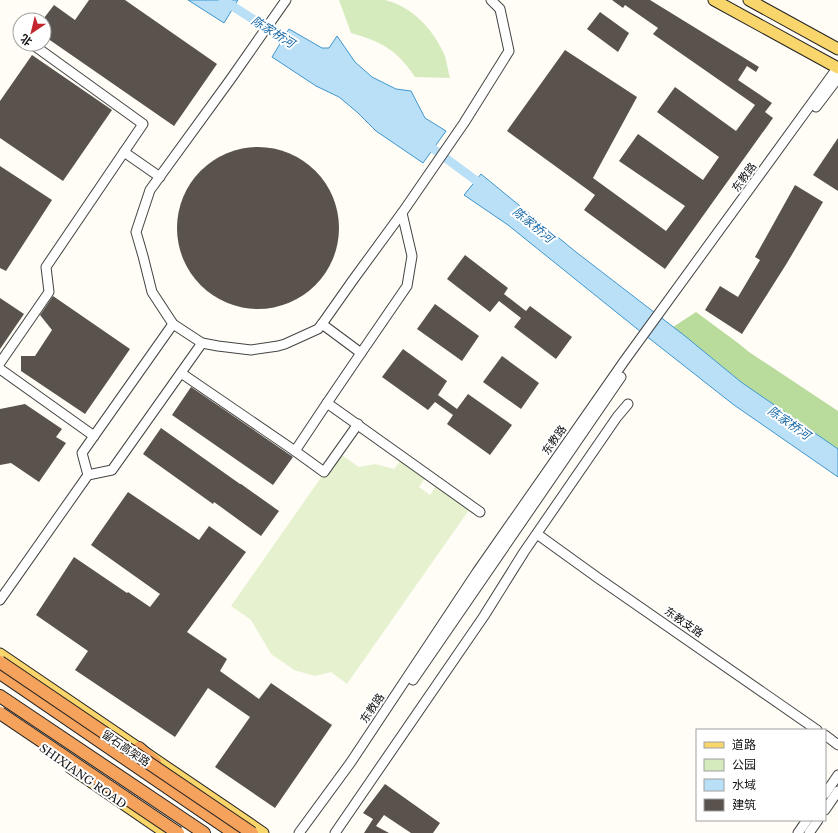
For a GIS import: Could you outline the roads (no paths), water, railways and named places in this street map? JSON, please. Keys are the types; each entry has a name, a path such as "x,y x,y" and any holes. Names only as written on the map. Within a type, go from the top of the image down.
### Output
{"highway":[{"name":"留石高架路","path":"0,662 252,833"},
{"path":"0,672 33,689 68,712 99,722"},
{"name":"留石高架路","path":"0,672 234,833"},
{"path":"0,696 204,833"},
{"path":"0,702 75,771"},
{"path":"0,713 178,833"},
{"path":"139,748 241,833"},
{"path":"126,806 159,818 192,833"}],"main road":[{"path":"714,0 838,70"},
{"path":"749,0 838,49"},
{"path":"0,654 263,833"},
{"name":"SHIXIANG ROAD","path":"0,719 166,833"}],"street":[{"path":"286,0 150,190 136,232 144,256 152,292 173,324 202,343 251,350 285,344 318,329 402,213 464,123 509,51 500,9 492,0"},
{"path":"0,363 49,292 46,267 143,124 43,52"},
{"name":"东教路","path":"299,833 351,762 477,572 838,70"},
{"path":"124,152 160,178"},
{"path":"295,451 407,286 412,256 402,213"},
{"path":"88,475 82,453 173,324"},
{"path":"322,324 362,353"},
{"path":"0,600 88,475 112,470 202,343"},
{"name":"东教路","path":"305,833 355,766 628,361"},
{"path":"0,369 94,436"},
{"path":"181,372 324,472 358,424"},
{"path":"327,403 480,512"},
{"path":"335,833 484,616 524,552 617,417 628,404"},
{"name":"东教支路","path":"537,534 816,729"},
{"path":"826,737 838,745"},
{"path":"826,793 838,775"},
{"path":"826,809 838,791"},
{"path":"798,833 806,821"},
{"path":"809,833 817,821"}],"water":[{"path":"188,0 238,0 224,23"},
{"path":"289,29 322,48 329,48 337,36 355,62 372,77 396,89 411,91 425,118 446,131 423,163 376,131 339,97 316,86 272,57"},
{"path":"481,174 576,252 685,336 741,382 838,449 838,477 734,405 508,225 464,195"}],"waterway":[{"name":"陈家桥河","path":"223,0 293,45"},
{"name":"陈家桥河","path":"424,142 486,188"}]}
